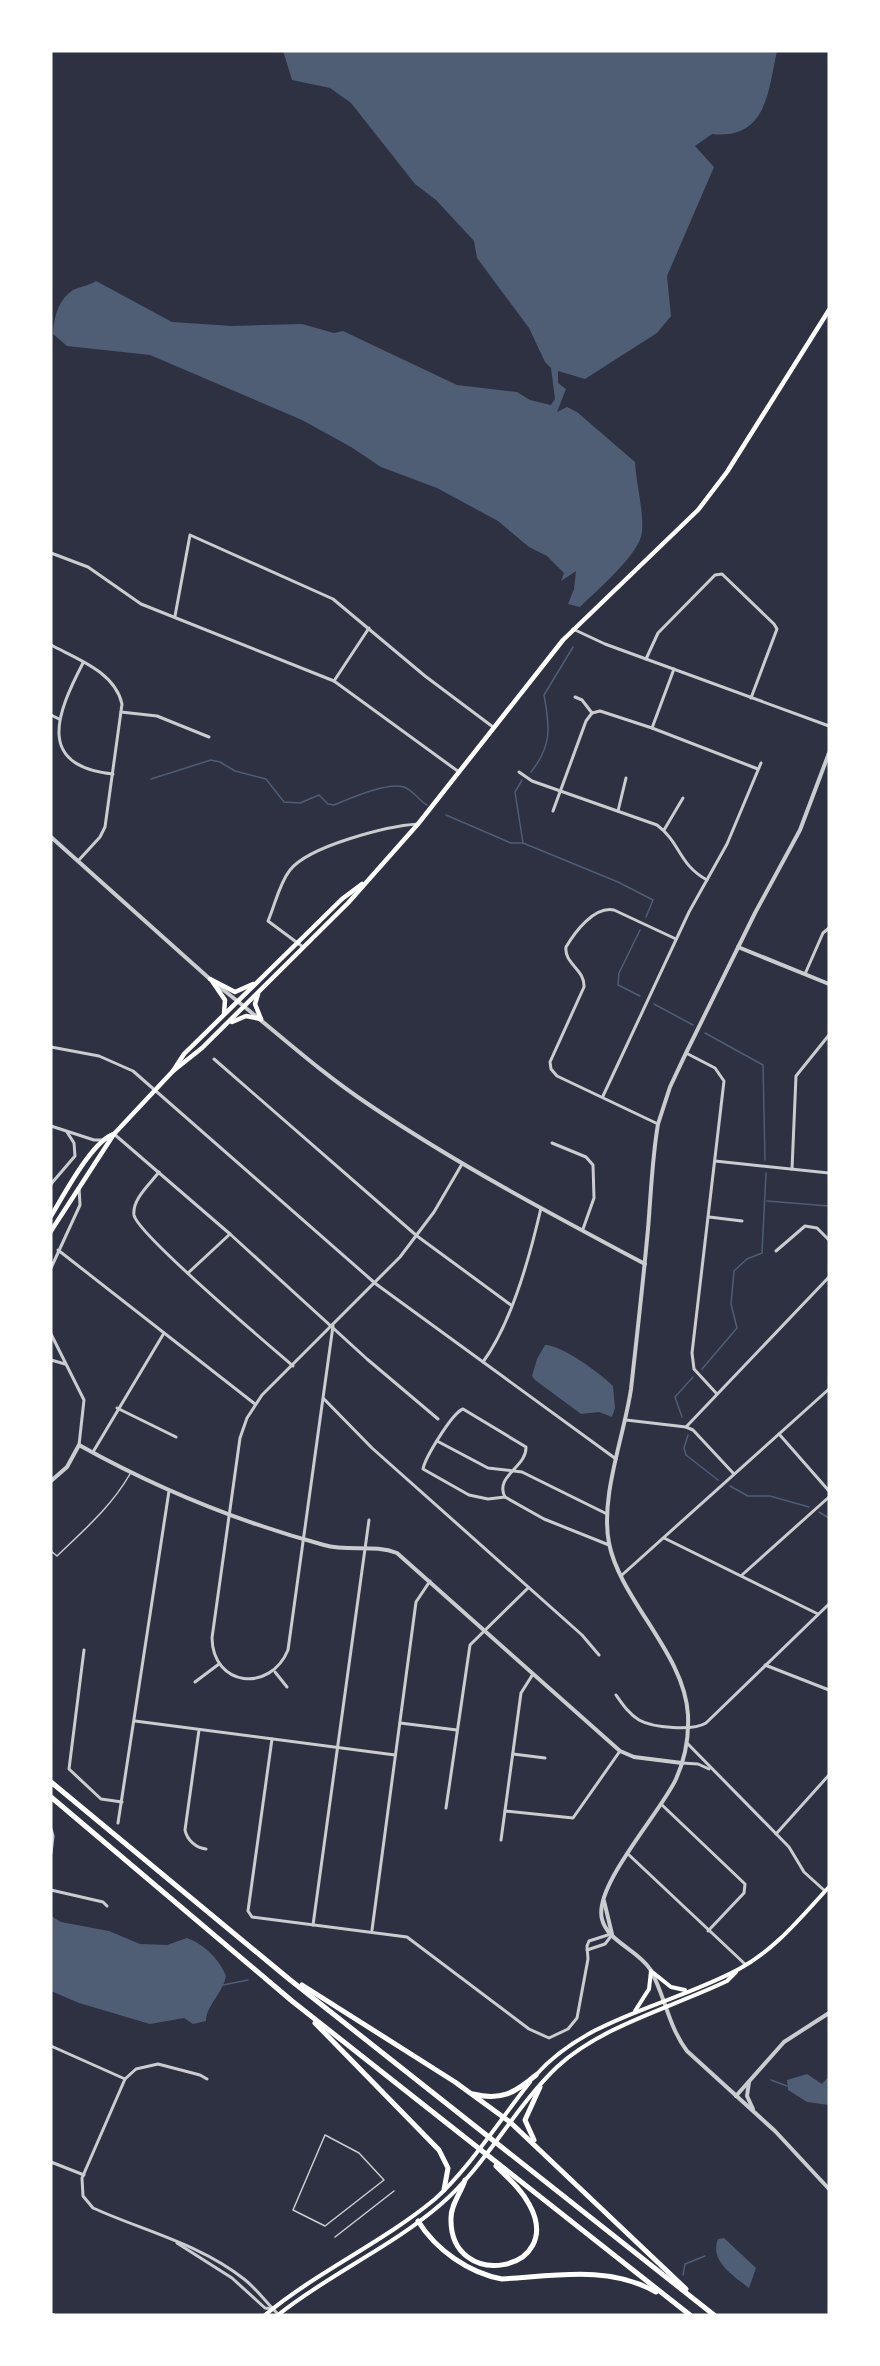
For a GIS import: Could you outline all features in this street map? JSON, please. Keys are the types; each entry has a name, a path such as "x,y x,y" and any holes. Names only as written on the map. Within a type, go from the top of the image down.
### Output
{"highway":[{"path":"51,1782 271,1964 711,2313"},
{"path":"51,1797 292,2001 690,2315"},
{"path":"271,1964 468,2092 510,2122 536,2144 711,2313"},
{"path":"292,2001 379,2086 440,2150 448,2163 444,2190"},
{"path":"468,2092 488,2098 512,2094 536,2075"},
{"path":"536,2144 525,2120 540,2086"},
{"path":"465,2180 452,2212 452,2227 456,2240 479,2264 495,2267 515,2263 531,2246 536,2222 521,2190 480,2150"},
{"path":"418,2221 424,2231 457,2260 488,2276 502,2279 602,2274 643,2284 671,2300"}],"main road":[{"path":"173,1071 186,1063 226,1024 369,879 418,824 573,629 681,528 713,492 829,310"},
{"path":"51,1231 114,1134 173,1071 184,1054 342,899 369,879"},
{"path":"210,979 235,992 260,980"},
{"path":"210,979 225,1000 224,1014"},
{"path":"260,990 255,1004 261,1019"},
{"path":"226,1024 244,1016 261,1019"},
{"path":"51,1216 103,1140 114,1134"},
{"path":"277,2313 347,2257 413,2214 444,2190 552,2058 633,2013 738,1970 790,1931 829,1887"},
{"path":"266,2315 277,2313 353,2265 443,2203 476,2167 540,2086 574,2052 665,2007 727,1981 738,1970"},
{"path":"633,2013 647,1992 651,1971 671,1987 689,1990"},
{"path":"413,2214 418,2221"}],"street":[{"path":"175,616 190,535 333,598 425,676 493,727"},
{"path":"51,553 88,567 134,600 334,681 459,772"},
{"path":"646,659 658,633 715,575 722,574 777,629 751,698"},
{"path":"334,681 369,628"},
{"path":"573,629 646,659 829,726"},
{"path":"51,645 102,674 115,686 120,695 121,712 104,830 78,861"},
{"path":"83,662 67,694 59,719 59,742 72,762 88,770 113,774"},
{"path":"652,728 674,669"},
{"path":"574,697 582,700 592,713"},
{"path":"553,811 586,721 592,713 600,711 652,728 758,769"},
{"path":"121,712 157,716 209,737"},
{"path":"51,715 59,719"},
{"path":"829,753 827,765 792,847 738,947 686,1053 670,1087 658,1124 645,1264 626,1420 607,1514 609,1545 622,1575 678,1677 687,1706 687,1743 682,1763 661,1804 610,1880 601,1917 612,1934 643,1960 651,1971 676,2035 687,2051 755,2112 829,2189"},
{"path":"603,1096 676,939 727,844 760,763"},
{"path":"519,772 532,781 562,790 664,830 690,870 707,880"},
{"path":"618,811 626,778"},
{"path":"664,830 683,798"},
{"path":"303,947 268,921 291,869 328,847 405,824 418,824"},
{"path":"51,837 210,979 362,1100 463,1163 645,1264"},
{"path":"658,1124 557,1076 551,1069 551,1059 584,987 583,976 567,957 566,947 596,913 606,909 676,939"},
{"path":"805,974 823,933 829,928"},
{"path":"738,947 829,984"},
{"path":"792,1169 796,1076 829,1035"},
{"path":"51,1047 99,1056 133,1071 376,1284 617,1460"},
{"path":"686,1053 715,1068 724,1081 692,1359 694,1369 717,1394"},
{"path":"214,1059 417,1236 511,1305"},
{"path":"51,1126 103,1140"},
{"path":"51,1184 75,1156 74,1143 67,1132"},
{"path":"114,1134 230,1234 367,1359 438,1419"},
{"path":"552,1143 586,1157 593,1165 594,1198 583,1229"},
{"path":"715,1161 829,1173"},
{"path":"333,1326 288,1650 275,1672 244,1679 227,1672 219,1664 212,1638 240,1438 255,1404 333,1326 376,1284 417,1236 463,1163"},
{"path":"159,1172 137,1200 134,1207 135,1219 189,1274 293,1366"},
{"path":"51,1268 80,1205 79,1186"},
{"path":"483,1362 501,1335 542,1207"},
{"path":"709,1217 742,1221"},
{"path":"776,1251 805,1226 816,1228 829,1240"},
{"path":"189,1274 230,1234"},
{"path":"58,1250 255,1404"},
{"path":"686,1427 829,1277"},
{"path":"93,1452 117,1408 164,1333"},
{"path":"51,1334 84,1400 79,1445 64,1470 51,1481"},
{"path":"51,1360 65,1364"},
{"path":"622,1575 829,1389"},
{"path":"324,1400 372,1448 582,1635 599,1655"},
{"path":"117,1408 176,1437"},
{"path":"505,1497 502,1488 504,1481 524,1459 525,1446 466,1410 457,1412 423,1466 425,1471 469,1495 488,1499 505,1497 544,1519 609,1545"},
{"path":"626,1420 686,1427 699,1435 734,1474"},
{"path":"779,1434 829,1491"},
{"path":"437,1441 488,1468 514,1470 607,1514"},
{"path":"79,1445 169,1491 228,1514 333,1547 397,1553 620,1751 634,1756 698,1764 711,1770"},
{"path":"118,1823 169,1491"},
{"path":"742,1575 829,1497"},
{"path":"313,1925 369,1520"},
{"path":"664,1538 818,1614"},
{"path":"372,1930 416,1602 430,1581"},
{"path":"446,1808 469,1647 528,1588"},
{"path":"616,1695 627,1710 640,1720 688,1728 706,1723 829,1604"},
{"path":"84,1650 69,1769 101,1799 122,1802"},
{"path":"195,1682 219,1664"},
{"path":"765,1665 829,1690"},
{"path":"275,1672 287,1687"},
{"path":"501,1840 521,1693 533,1674"},
{"path":"135,1721 395,1755"},
{"path":"400,1723 458,1730"},
{"path":"200,1730 185,1830 190,1840 200,1848 206,1849"},
{"path":"272,1739 248,1911 254,1919 403,1935 417,1942 543,2038 558,2036 575,2022 588,1959 589,1941 612,1934"},
{"path":"687,1743 794,1853 804,1872 825,1891"},
{"path":"505,1811 573,1818 620,1751"},
{"path":"513,1754 545,1758"},
{"path":"776,1834 829,1775"},
{"path":"661,1804 746,1886 744,1893 708,1930"},
{"path":"51,1829 53,1836 51,1853"},
{"path":"628,1854 746,1965"},
{"path":"51,1890 104,1902 107,1906"},
{"path":"587,1950 607,1943 612,1934 612,1922 604,1900"},
{"path":"588,1959 596,1948"},
{"path":"736,2096 784,2042 829,2013"},
{"path":"51,2046 125,2079"},
{"path":"207,2079 158,2064 136,2069 125,2079 84,2175 82,2193 93,2208 203,2252 243,2278 271,2303 277,2313"},
{"path":"750,2080 747,2096 755,2112"},
{"path":"51,2162 84,2175"},
{"path":"176,2242 232,2278 265,2308 277,2313"}],"lane":[{"path":"51,1551 57,1556 100,1515 113,1502 132,1472"},
{"path":"326,2135 359,2153 384,2180 325,2226 293,2210 326,2135"},
{"path":"335,2237 394,2191"},
{"path":"347,2257 353,2265"}],"water":[{"path":"283,51 777,51 767,96 762,110 754,121 744,129 730,134 712,134 695,146 714,167 667,276 671,316 657,333 585,379 558,371 558,383 566,389 557,412 567,407 577,412 635,462 642,515 642,532 634,551 580,607 568,604 574,589 576,571 561,581 564,573 547,556 529,547 498,521 437,488 381,467 351,447 302,420 150,355 67,346 53,334 54,321 60,304 68,294 96,281 172,322 232,326 302,324 334,333 343,331 457,385 517,392 530,400 551,405 555,399 551,368 545,362 529,328 477,258 474,241 436,200 415,184 351,103 330,88 292,80"},
{"path":"545,1345 571,1355 613,1386 615,1408 612,1417 599,1412 581,1414 535,1380 532,1376 537,1359"},
{"path":"51,1916 61,1922 109,1931 140,1944 167,1945 187,1938 205,1948 216,1959 226,1976 206,2021 193,2024 184,2018 150,2024 79,2003 51,1991"},
{"path":"807,2074 822,2084 829,2076 829,2105 807,2102 788,2090 787,2080"},
{"path":"724,2238 756,2268 749,2288 730,2273 720,2261 716,2247 718,2239"}],"waterway":[{"path":"531,772 543,754 548,736 544,695 573,647"},
{"path":"151,779 211,760 220,762 235,771 266,779 284,802 300,803 319,795 328,804 334,805 369,792 397,786 407,788 427,805"},
{"path":"522,780 515,792 523,843 618,882 653,900 646,917"},
{"path":"446,815 511,843 523,843"},
{"path":"640,930 619,973 618,985 640,996"},
{"path":"654,1004 693,1025"},
{"path":"705,1033 763,1065 765,1160"},
{"path":"702,1369 737,1328 731,1304 734,1271 747,1259 762,1253 766,1173"},
{"path":"767,1201 829,1206"},
{"path":"682,1417 675,1397 693,1377"},
{"path":"688,1435 684,1448 686,1455 718,1480"},
{"path":"730,1486 748,1496 770,1496 809,1507"},
{"path":"819,1512 829,1518"},
{"path":"223,1985 248,1980"},
{"path":"771,2080 787,2086"},
{"path":"683,2275 685,2264 705,2256"}]}
